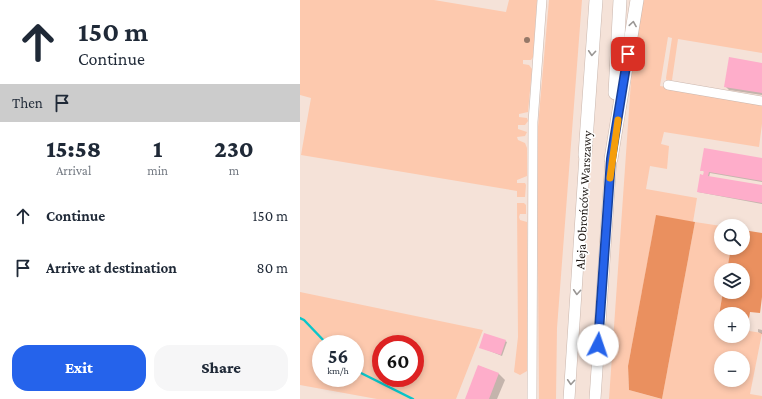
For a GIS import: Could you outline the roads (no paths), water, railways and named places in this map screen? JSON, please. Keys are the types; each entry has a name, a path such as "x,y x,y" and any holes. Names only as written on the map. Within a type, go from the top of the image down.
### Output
{"highway":[{"name":"Aleja Obrońców Warszawy","path":"586,155 596,0"},
{"name":"Aleja Obrońców Warszawy","path":"611,159 620,0"},
{"path":"611,159 637,0"}],"main road":[{"name":"Aleja Obrońców Warszawy","path":"569,399 586,155"},
{"name":"Aleja Obrońców Warszawy","path":"594,399 611,159"}],"street":[{"path":"532,399 533,122 542,0"},
{"path":"668,85 762,101"}],"waterway":[{"path":"300,318 304,320 318,335"},
{"path":"364,374 413,399"}]}
